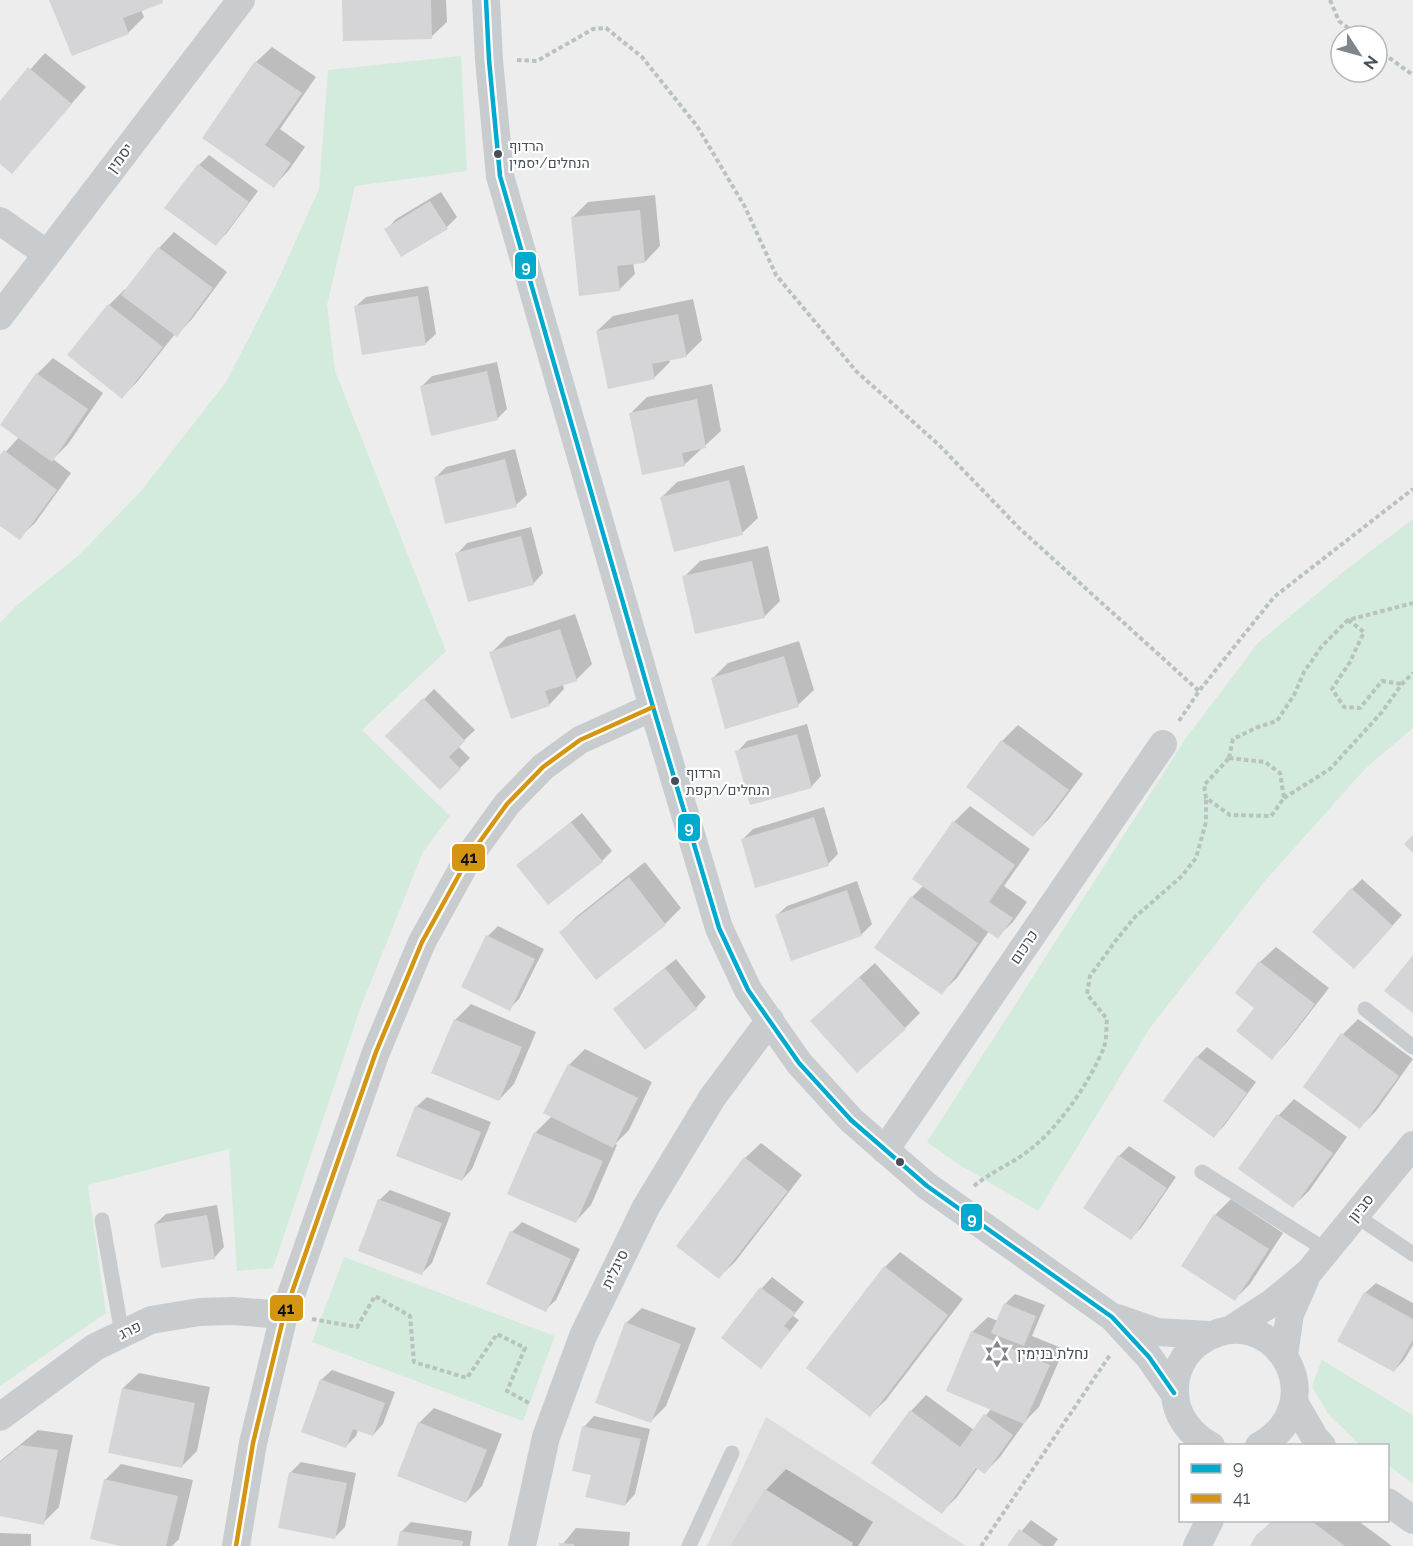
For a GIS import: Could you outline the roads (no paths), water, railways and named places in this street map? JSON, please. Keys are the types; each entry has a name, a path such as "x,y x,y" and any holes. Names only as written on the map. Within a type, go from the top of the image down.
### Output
{"street":[{"name":"יסמין","path":"0,315 241,0"},
{"path":"486,0 500,176 719,928 748,990 799,1063 851,1120 927,1186 1119,1324 1149,1356 1174,1393 1178,1412 1197,1440"},
{"path":"0,221 47,254"},
{"path":"237,1546 253,1443 284,1315 376,1052 422,942 470,855 507,804 543,767 580,740 653,707"},
{"name":"כרכום","path":"885,1150 1163,744"},
{"name":"סיגלית","path":"522,1546 546,1437 583,1336 646,1207 712,1098 770,1020"},
{"name":"סביון","path":"1174,1393 1176,1375 1183,1359 1195,1345 1273,1302 1318,1261 1413,1145"},
{"name":"סביון","path":"1284,1355 1290,1314 1318,1261"},
{"name":"פרג","path":"0,1417 95,1347 150,1320 199,1312 233,1311 284,1315"},
{"path":"1119,1324 1157,1332 1251,1332 1270,1341 1284,1355 1292,1370 1295,1385 1294,1402 1289,1417 1280,1431 1267,1444"},
{"path":"1294,1402 1320,1444"},
{"path":"1389,1503 1413,1520"},
{"path":"1184,1546 1188,1522"},
{"path":"1197,1546 1209,1522"}],"lane":[{"path":"1365,1009 1413,1047"},
{"path":"1202,1172 1318,1261"},
{"path":"1355,1215 1413,1254"},
{"path":"102,1220 122,1334"},
{"path":"689,1546 732,1454"}],"place":[{"name":"הרדוף הנחלים/יסמין","path":"498,154"},
{"name":"הרדוף הנחלים/רקפת","path":"675,781"},
{"name":"נחלת בנימין","path":"997,1354"}]}
